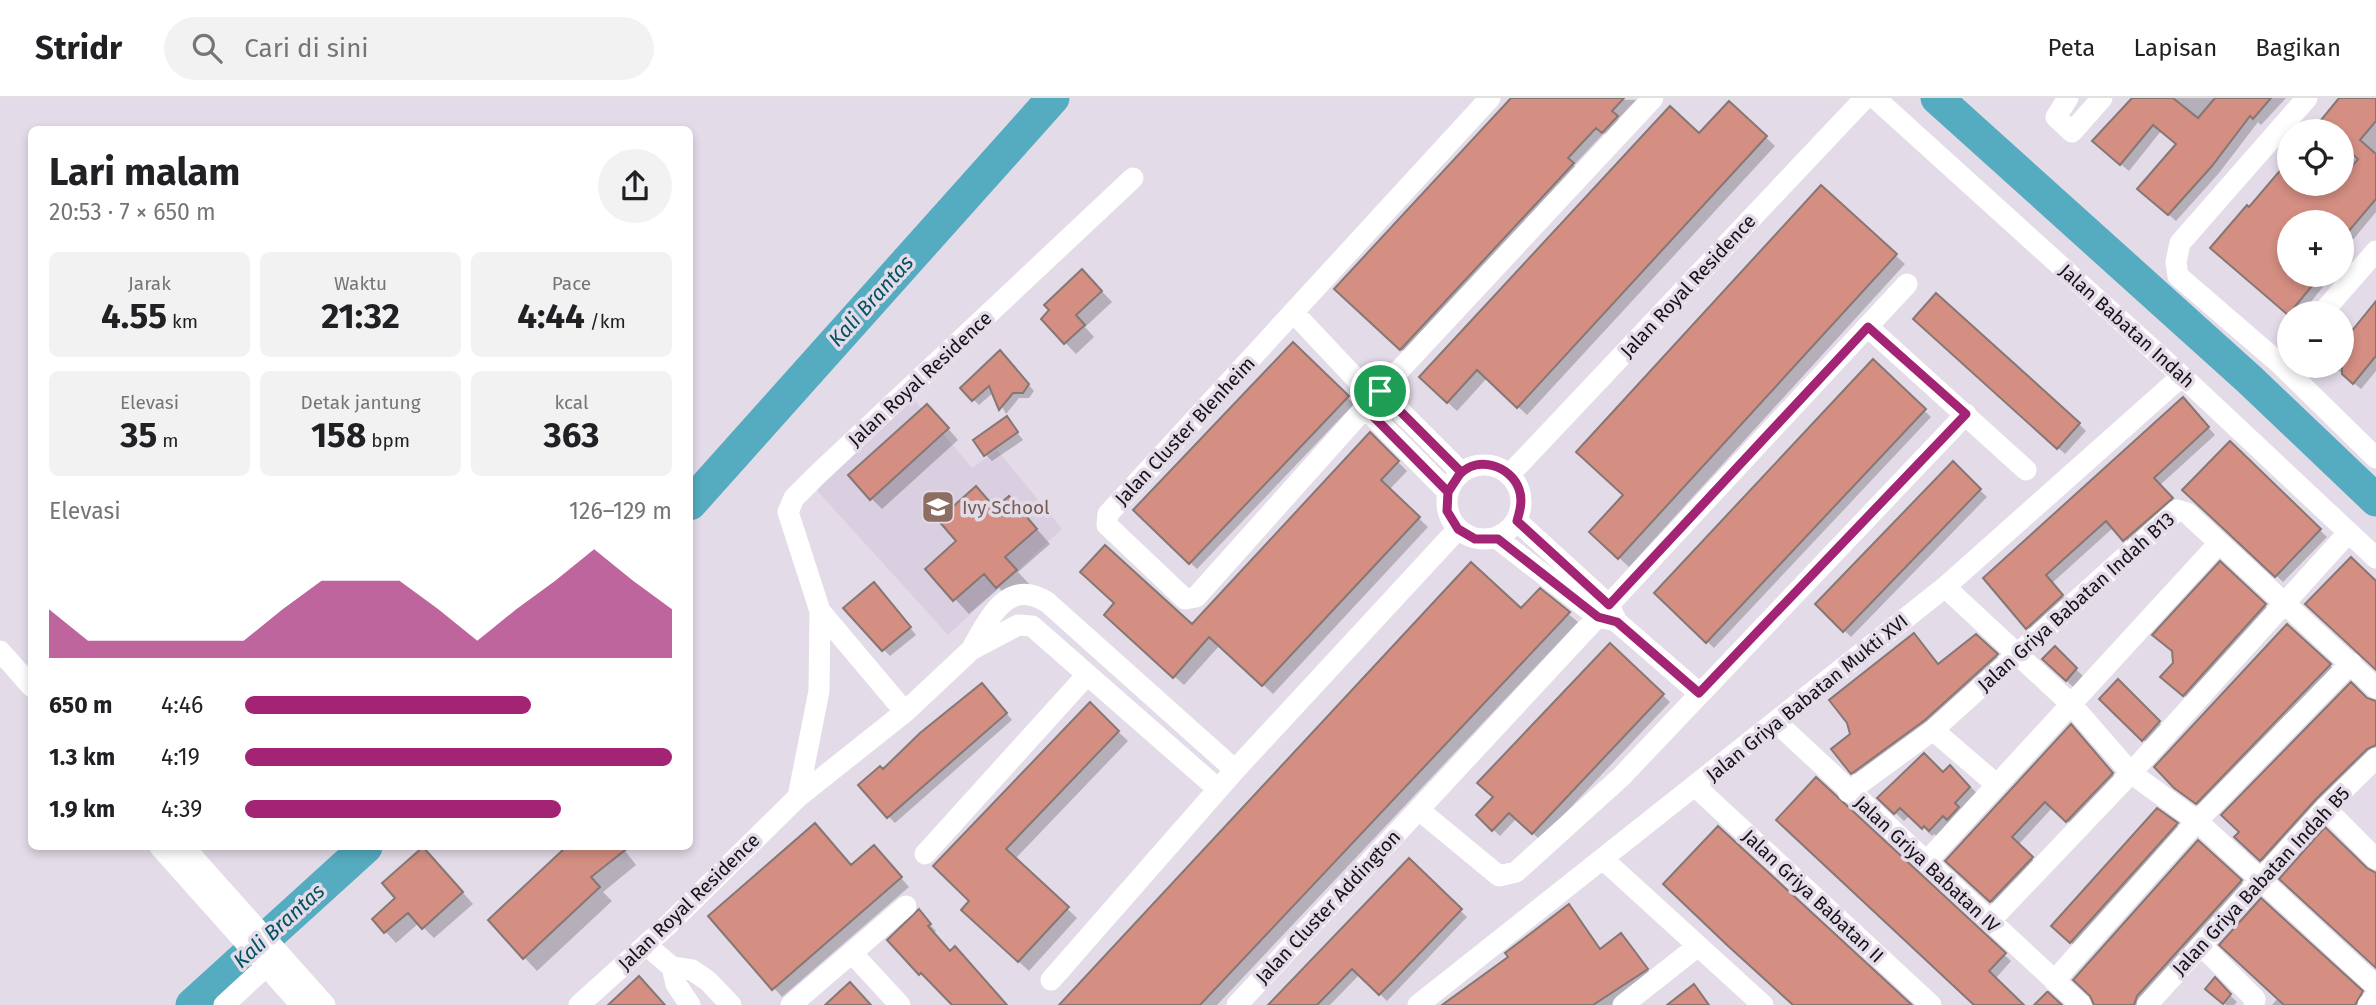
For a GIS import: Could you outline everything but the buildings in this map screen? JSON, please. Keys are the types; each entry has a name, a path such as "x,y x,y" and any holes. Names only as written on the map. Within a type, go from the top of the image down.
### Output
{"street":[{"name":"Jalan Cluster Blenheim","path":"1490,98 1295,314 1108,514 1107,525 1185,599 1190,600 1653,98"},
{"name":"Jalan Royal Residence","path":"1510,474 1866,98"},
{"name":"Jalan Babatan Indah","path":"1875,98 2182,376 2376,558"},
{"path":"2068,98 2056,117 2072,132 2102,98"},
{"path":"2277,352 2178,275 2176,262 2180,243 2307,98"},
{"name":"Jalan Royal Residence","path":"798,797 820,691 820,611 789,522 788,512 794,498 1133,178"},
{"path":"2332,301 2376,251"},
{"name":"Jalan Cluster Addington","path":"1237,1005 1419,810 1608,615 1907,284"},
{"path":"1295,314 1359,382 1380,391 1461,472"},
{"path":"1868,327 2026,470"},
{"name":"Jalan Griya Babatan Mukti XVI","path":"1419,1005 1945,587 2182,376"},
{"path":"2303,378 2376,458"},
{"path":"1359,382 1365,408 1448,492"},
{"path":"1419,810 1499,876 1508,877 1516,872 1621,777 1966,414"},
{"path":"1498,539 1517,521 1521,508 1520,490 1510,474 1495,466 1477,465 1461,472 1448,492 1447,511 1458,529 1475,539 1498,539 1608,615"},
{"name":"Jalan Griya Babatan Indah B13","path":"1848,792 1933,730 2177,510 2188,513 2219,543"},
{"path":"1517,521 1608,615 1699,693"},
{"path":"1051,980 1235,770 1458,529"},
{"path":"1990,922 2131,773 2348,533"},
{"path":"1927,861 2219,543 2376,688"},
{"path":"1945,587 2071,704 2131,773 2197,821 2376,986"},
{"name":"Jalan Royal Residence","path":"579,1005 646,945 798,797 905,712 968,653 1006,600 1018,593 1032,593 1047,602 1235,770"},
{"name":"Jalan Royal Residence","path":"820,611 905,712"},
{"name":"Jalan Royal Residence","path":"968,653 1024,623 1040,631 1218,789"},
{"path":"0,651 28,682"},
{"path":"2054,981 2197,821 2351,663"},
{"path":"925,853 1087,675"},
{"name":"Jalan Griya Babatan IV","path":"1776,722 1848,792 1927,861 2081,1005"},
{"path":"1933,730 1997,785"},
{"name":"Jalan Griya Babatan Indah B5","path":"2147,1005 2325,808 2376,758"},
{"name":"Jalan Griya Babatan II","path":"1696,787 1931,1005"},
{"path":"2325,808 2376,859"},
{"path":"164,850 204,884 269,956 325,1005"},
{"path":"186,850 204,884"},
{"path":"1604,860 1763,1005"},
{"path":"791,1005 906,906"},
{"path":"646,945 672,967 692,971 708,981 732,1005"},
{"path":"2201,945 2255,999 2254,1005"},
{"path":"1623,1005 1698,946"},
{"path":"852,953 900,1005"},
{"path":"224,1005 269,956"},
{"path":"269,956 301,1005"},
{"path":"672,967 676,984 690,1005"},
{"path":"2368,1005 2376,996"}],"shaded area":[{"name":"Ivy School","path":"912,397 972,468 997,450 1062,529 948,635 813,486"}],"waterway":[{"name":"Kali Brantas","path":"693,501 1053,98"},
{"path":"1937,98 2250,380 2376,500"},
{"name":"Kali Brantas","path":"192,1005 363,850"}],"place":[{"name":"Ivy School","path":"938,507"}],"route":[{"path":"1380,391 1365,408 1448,492 1461,472 1477,465 1495,466 1510,474 1520,490 1521,508 1517,521 1609,605 1868,327 1966,414 1699,693 1617,622 1598,617 1498,539 1475,539 1458,529 1447,511 1448,492 1461,472 1380,391"}]}
